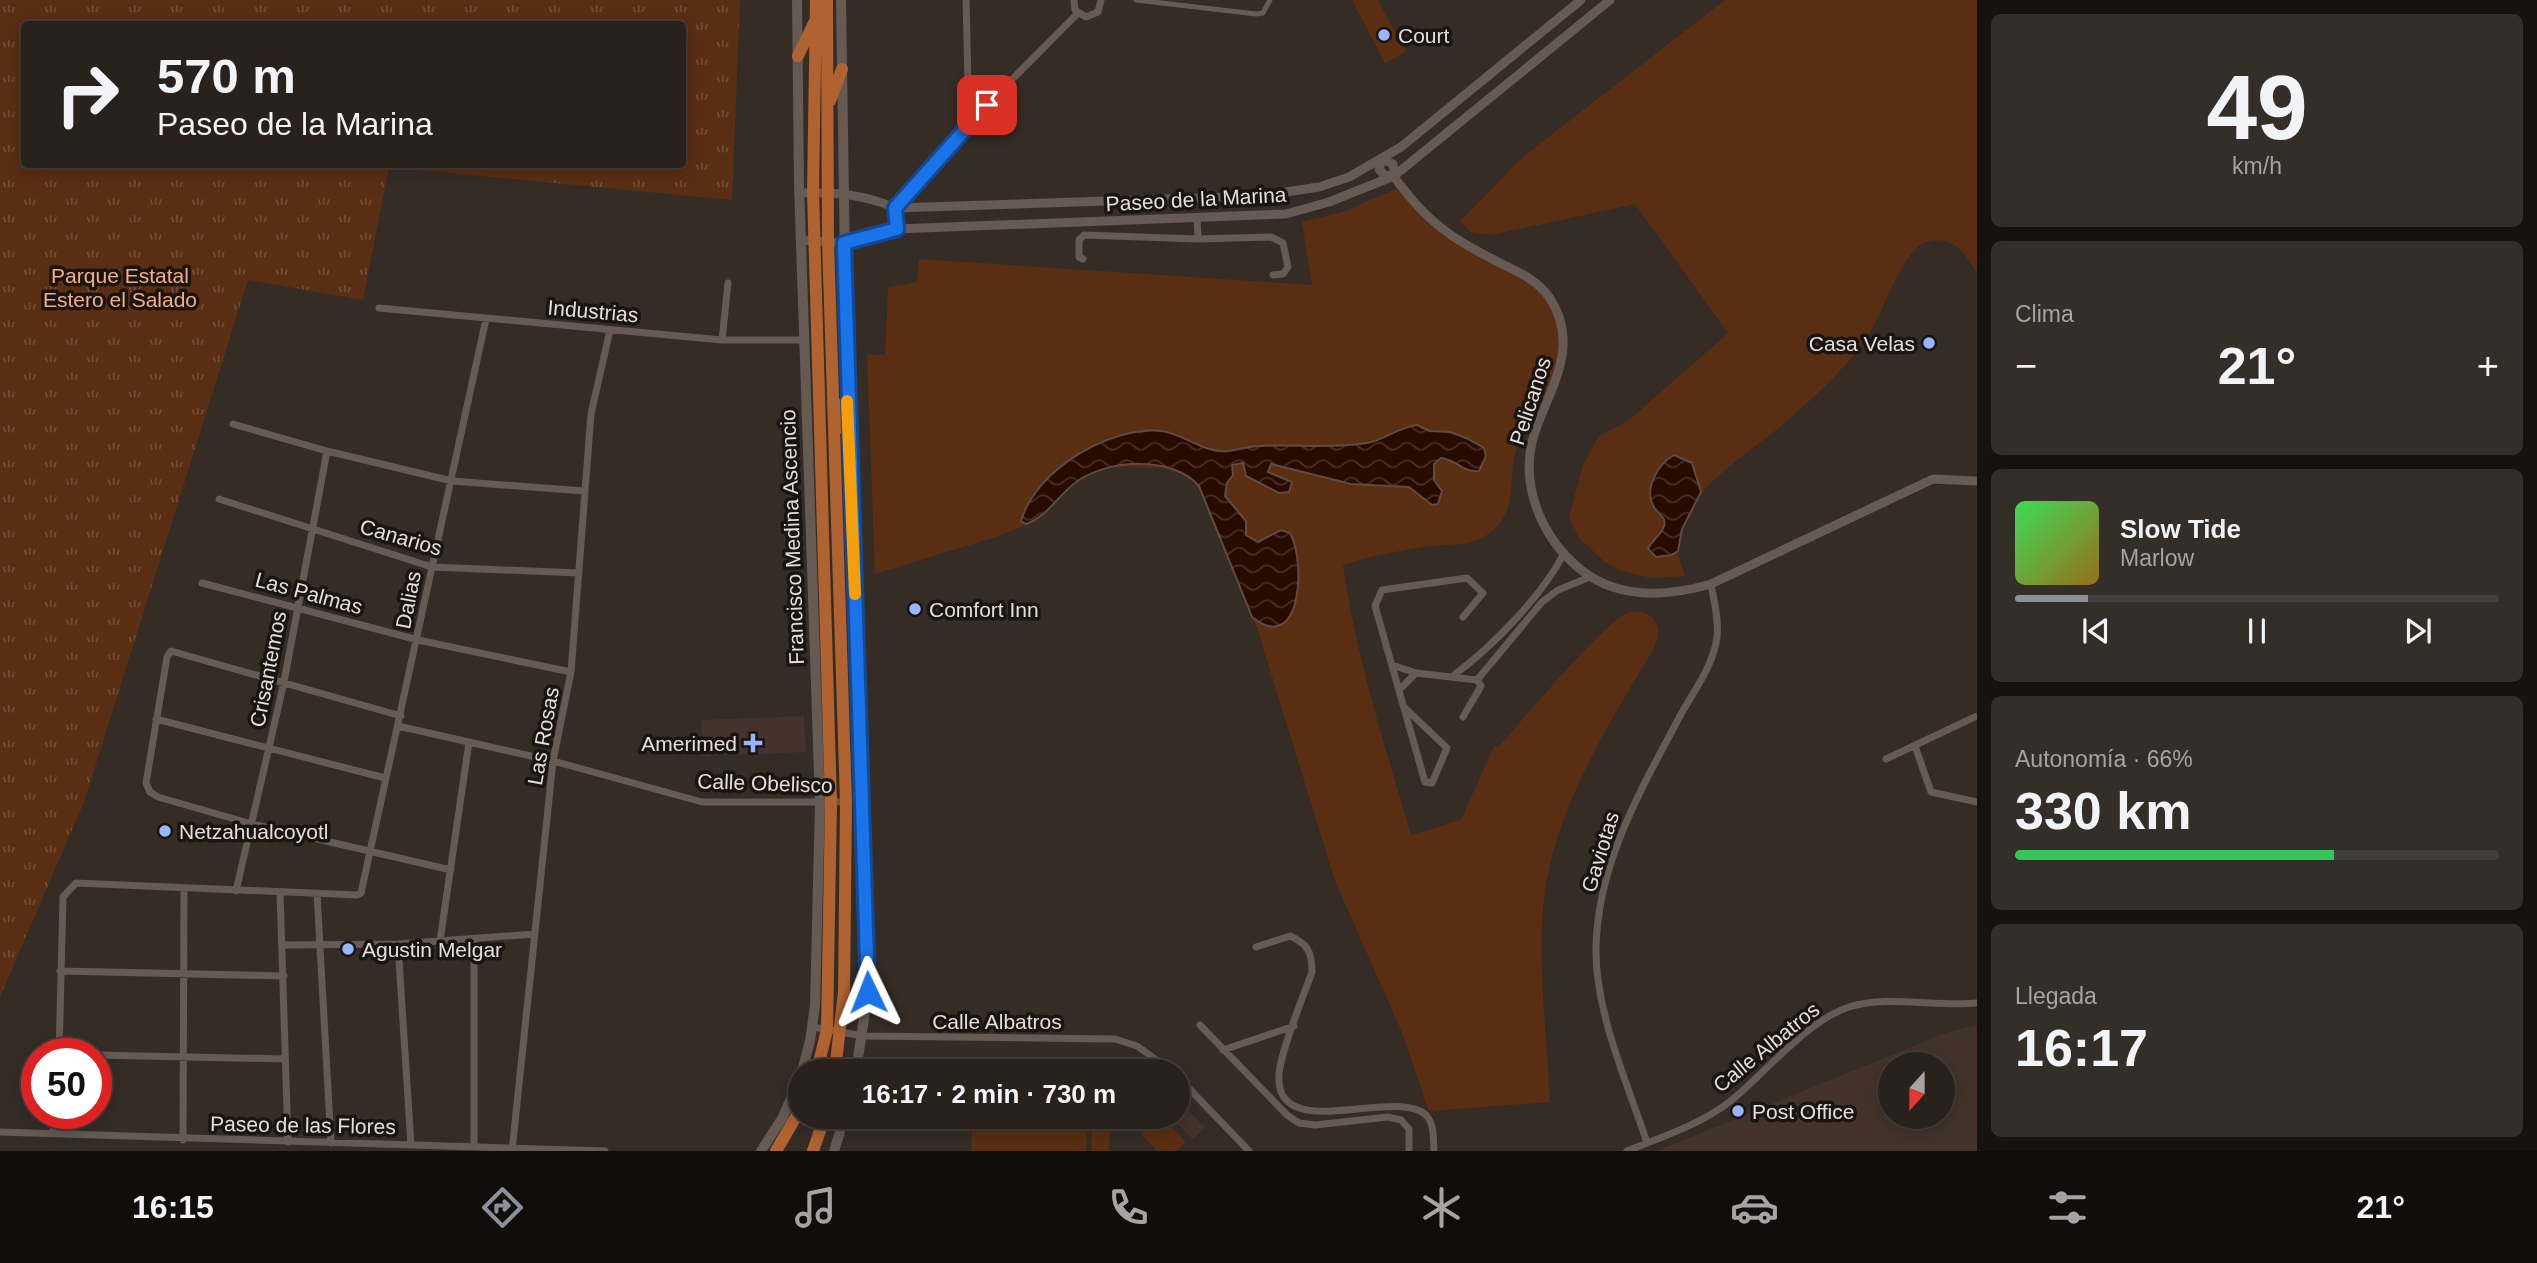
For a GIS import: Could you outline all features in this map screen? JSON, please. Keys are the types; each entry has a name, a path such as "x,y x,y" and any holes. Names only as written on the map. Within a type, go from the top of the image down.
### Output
{"highway":[{"name":"Francisco Medina Ascencio","path":"816,0 806,193 814,241 834,440 846,802 845,992 837,1059"},
{"name":"Francisco Medina Ascencio","path":"820,1059 827,1030 814,241 827,193 827,0"},
{"path":"798,56 816,17"},
{"path":"828,108 842,69"},
{"path":"834,440 847,395"},
{"path":"776,1151 789,1129"},
{"path":"813,1151 821,1129"}],"main road":[{"name":"Francisco Medina Ascencio","path":"797,0 806,193"},
{"path":"841,0 847,395 868,992 858,1059"},
{"name":"Francisco Medina Ascencio","path":"805,1059 813,1027 825,803 804,340 814,241"},
{"path":"761,1151 788,1105"},
{"path":"834,1151 841,1129"}],"street":[{"path":"966,0 969,123"},
{"path":"1074,0 1078,13 1087,17 1096,14 1101,0"},
{"path":"1136,0 1256,14 1263,13 1270,0"},
{"name":"Paseo de la Marina","path":"806,193 842,193 878,200 895,208 1259,196 1319,187 1349,177 1382,159 1436,119 1581,0"},
{"name":"Paseo de la Marina","path":"814,241 844,243 897,229 1286,214 1329,202 1394,176 1610,0"},
{"path":"897,229 895,208 969,123 1078,13"},
{"path":"1560,17 1572,32"},
{"name":"Pelicanos","path":"1382,159 1379,169 1384,175 1394,176 1436,226 1531,279 1548,295 1558,314 1564,354 1535,434 1530,452 1530,472 1541,523 1563,555 1590,577 1610,588 1661,594 1711,584 1933,479 1977,481"},
{"path":"1207,198 1209,218"},
{"path":"1187,199 1198,239"},
{"path":"1083,259 1079,257 1077,248 1084,236 1198,239 1271,237 1283,243 1288,267 1283,274 1273,275"},
{"path":"722,340 728,283"},
{"name":"Industrias","path":"379,308 722,340 804,340"},
{"name":"Dalias","path":"317,893 357,895 364,888 384,778 418,640 486,319"},
{"name":"Las Rosas","path":"511,1149 554,761 571,672 591,414 610,330"},
{"path":"233,424 327,451 452,481 584,491"},
{"name":"Crisantemos","path":"236,891 284,682 327,451"},
{"name":"Canarios","path":"219,499 432,567 579,573"},
{"path":"1454,676 1476,659 1547,579 1563,555"},
{"path":"1477,680 1542,602 1558,590 1590,577"},
{"path":"1405,708 1447,748 1432,783 1425,782 1375,606 1382,590 1467,578 1483,593 1463,617"},
{"path":"1547,579 1558,590"},
{"name":"Las Palmas","path":"202,583 418,640 571,672"},
{"name":"Gaviotas","path":"1647,1143 1603,1007 1596,948 1604,883 1616,845 1633,803 1712,656 1718,625 1711,584"},
{"path":"401,716 171,651 167,657 146,783 150,792 158,797 251,824 451,870"},
{"path":"1476,659 1486,670"},
{"path":"1392,665 1416,673 1477,680 1481,686 1463,717"},
{"path":"1400,689 1416,673"},
{"path":"1886,760 1977,716"},
{"path":"156,719 384,778"},
{"name":"Calle Obelisco","path":"398,726 554,761 702,802 846,802"},
{"path":"440,941 470,742"},
{"path":"1915,746 1931,792 1977,802"},
{"path":"59,1038 63,897 76,883 317,893 331,1143"},
{"path":"183,1140 184,889"},
{"path":"280,892 288,1142"},
{"path":"283,946 398,944 535,934"},
{"path":"1256,947 1290,936 1304,942 1312,955 1311,972 1279,1073 1280,1086 1285,1097 1301,1110 1317,1112 1408,1106 1425,1114 1432,1125 1434,1151"},
{"path":"474,940 474,1147"},
{"path":"398,944 411,1145"},
{"path":"60,971 284,976"},
{"name":"Calle Albatros","path":"1627,1151 1710,1115 1731,1101 1826,1017 1847,1007 1875,1003 1977,1003"},
{"path":"1200,1025 1276,1104 1299,1123 1315,1125 1395,1119 1409,1129 1409,1151"},
{"path":"1223,1049 1294,1026"},
{"name":"Calle Albatros","path":"813,1027 863,1036 1115,1039 1137,1046 1155,1059"},
{"path":"112,1055 285,1059"},
{"path":"1190,1090 1249,1151"},
{"path":"1276,1104 1285,1097"},
{"path":"1395,1119 1398,1107"},
{"path":"1315,1125 1317,1112"},
{"name":"Paseo de las Flores","path":"0,1132 53,1131 183,1140 288,1142 309,1147 331,1143 348,1147 411,1145 606,1151"}],"shaded area":[{"name":"Amerimed","path":"804,716 806,752 702,756 701,720"},
{"path":"1977,1025 1977,1151 1657,1151 1878,1060 1878,1129 1955,1129 1955,1052 1899,1052 1945,1033"},
{"path":"1069,1057 1069,1059 1012,1059"},
{"path":"1190,1113 1205,1127 1193,1139 1183,1129 1190,1129"}],"green space":[{"name":"Parque Estatal Estero el Salado","path":"0,0 740,0 732,200 399,168 686,168 686,21 21,21 21,168 389,168 363,300 248,280 84,802 0,997"},
{"name":"Court","path":"1352,0 1378,0 1406,52 1385,63"},
{"path":"1725,0 1977,0 1977,274 1963,252 1950,243 1934,241 1924,243 1916,249 1900,271 1873,327 1849,361 1805,405 1715,479 1700,495 1688,512 1680,531 1678,554 1685,576 1651,578 1619,570 1605,562 1579,538 1569,517 1583,465 1598,437 1629,420 1728,333 1635,204 1491,235 1471,232 1460,221 1524,156"},
{"path":"1396,189 1430,217 1513,270 1533,286 1553,310 1563,346 1554,377 1518,444 1508,507 1495,529 1470,542 1409,549 1343,565 1363,667 1411,835 1461,820 1494,746 1498,748 1570,665 1613,622 1625,614 1641,612 1651,617 1659,631 1653,650 1585,769 1559,833 1550,866 1544,899 1542,949 1550,1102 1429,1111 1401,1030 1335,881 1258,631 1204,497 1190,476 1174,469 1108,466 1078,480 1036,521 999,536 875,574 867,355 885,355 888,287 917,282 919,259 1312,285 1302,222 1343,212"},
{"path":"972,1129 1087,1129 1086,1151 971,1151"},
{"path":"1092,1129 1109,1129 1109,1151 1091,1151"},
{"path":"1145,1129 1174,1129 1186,1142 1176,1151 1157,1151 1141,1134"}],"water":[{"path":"1417,425 1429,431 1450,432 1484,448 1486,456 1479,471 1469,470 1441,458 1434,464 1434,480 1442,491 1438,504 1432,505 1409,487 1351,484 1271,464 1268,472 1292,482 1289,492 1279,493 1246,476 1243,463 1232,465 1233,475 1227,483 1225,496 1246,521 1246,535 1258,542 1281,530 1290,533 1295,546 1298,564 1296,600 1290,615 1281,625 1269,626 1252,617 1199,486 1174,469 1141,464 1092,473 1072,485 1041,516 1026,524 1021,521 1029,502 1058,468 1098,444 1120,436 1142,431 1162,431 1211,450 1228,451 1256,446 1340,446 1367,443"},
{"path":"1674,455 1692,463 1701,492 1682,529 1678,551 1656,557 1648,549 1665,523 1651,500 1651,485 1663,464"}],"slow traffic":[{"path":"847,401 855,594"}],"place":[{"name":"Court","path":"1384,35"},
{"name":"Casa Velas","path":"1929,343"},
{"name":"Comfort Inn","path":"915,609"},
{"name":"Amerimed","path":"753,743"},
{"name":"Netzahualcoyotl","path":"165,831"},
{"name":"Agustin Melgar","path":"348,949"},
{"name":"Post Office","path":"1738,1111"}],"route":[{"path":"868,992 844,243 897,229 895,208 987,105"}]}
